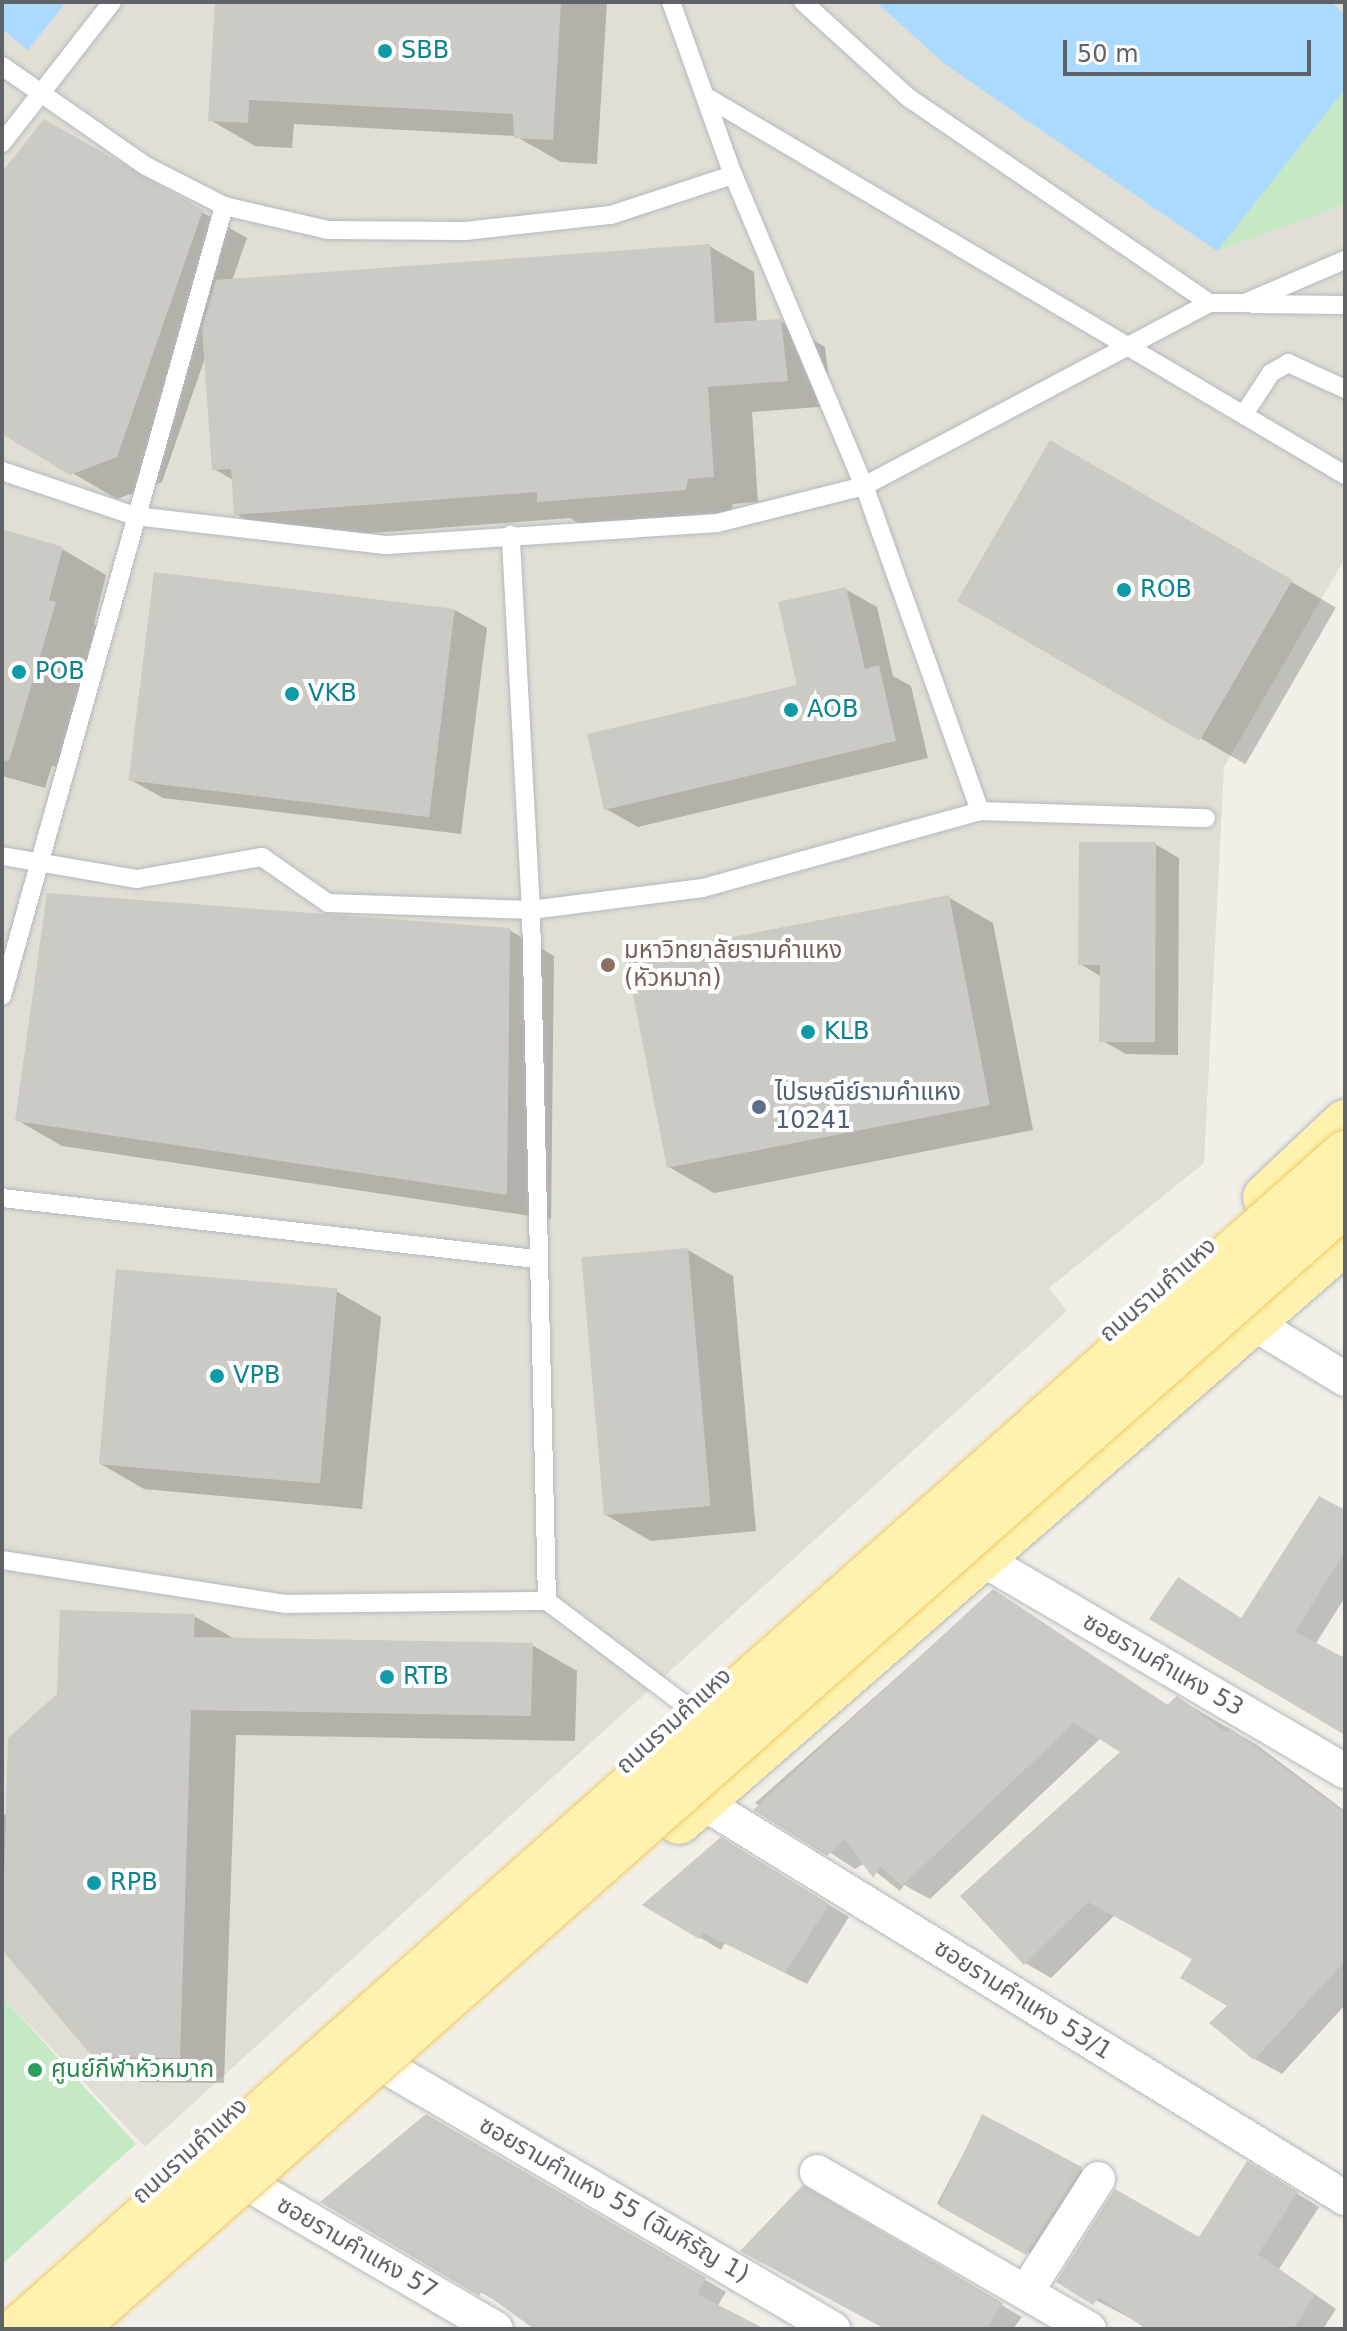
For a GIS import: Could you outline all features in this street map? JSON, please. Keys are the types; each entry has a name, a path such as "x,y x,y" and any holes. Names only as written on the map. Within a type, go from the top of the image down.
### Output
{"main road":[{"name":"ถนนรามคำแหง","path":"2,2318 1148,1299 1344,1131"},
{"name":"ถนนรามคำแหง","path":"18,2329 1344,1131"},
{"path":"104,2329 702,1802 1255,1324 1342,1244 1273,1190"},
{"path":"74,2329 1345,1204"},
{"path":"1148,1299 1210,1363"},
{"path":"1085,1355 1146,1417"}],"street":[{"path":"1255,1324 1345,1379"},
{"name":"ซอยรามคำแหง 53","path":"982,1559 1345,1771"},
{"name":"ซอยรามคำแหง 53/1","path":"702,1802 1345,2198"},
{"name":"ซอยรามคำแหง 55 (ฉิมหิรัญ 1)","path":"395,2072 833,2329"},
{"path":"817,2172 1089,2329"},
{"path":"1026,2292 1098,2179"},
{"name":"ซอยรามคำแหง 57","path":"260,2191 496,2329"}],"lane":[{"path":"2,143 112,2"},
{"path":"671,2 710,99 733,175 864,486 980,811"},
{"path":"803,2 909,98 1210,303"},
{"path":"2,66 38,95 224,206 328,230 465,231 611,215 733,175"},
{"path":"710,99 1345,475"},
{"path":"2,996 224,206"},
{"path":"1245,303 1345,260"},
{"path":"2,471 135,516 387,545 717,523 864,486 1210,303 1345,305"},
{"path":"1244,414 1271,373 1288,363 1345,389"},
{"path":"511,535 531,910 536,1259 547,1601"},
{"path":"2,856 137,879 262,857 328,903 531,910 703,888 980,811 1206,818"},
{"path":"2,1198 536,1259"},
{"path":"2,1560 286,1604 547,1601 689,1708"}],"shaded area":[{"name":"มหาวิทยาลัยรามคำแหง (หัวหมาก)","path":"2,2 1345,2 1345,558 1224,767 1204,1163 1049,1288 1067,1311 145,2147 2,1996"}],"green space":[{"path":"1345,89 1345,204 1217,251"},
{"name":"ศูนย์กีฬาหัวหมาก","path":"2,1996 136,2144 2,2264"}],"water":[{"path":"2,2 66,2 28,50 2,29"},
{"path":"876,2 1331,2 1345,15 1345,89 1217,251 945,64"}],"building":[{"name":"SBB","path":"215,2 561,2 553,140 514,138 513,114 249,100 248,123 208,121"},
{"path":"44,119 203,210 117,457 70,475 2,434 2,172"},
{"path":"710,244 715,323 781,319 788,381 708,387 714,477 688,479 686,490 537,502 537,492 234,515 231,469 212,470 202,328 216,280"},
{"name":"ROB","path":"1050,440 1292,580 1199,741 957,601"},
{"name":"POB","path":"2,529 63,547 49,600 56,602 9,761 2,760"},
{"name":"VKB","path":"154,572 455,609 429,817 128,780"},
{"name":"AOB","path":"846,587 865,669 879,665 896,741 604,810 587,734 797,685 778,602"},
{"path":"1079,842 1156,842 1155,1042 1099,1042 1100,965 1078,965"},
{"path":"47,893 510,928 507,1195 15,1121"},
{"name":"KLB","path":"949,895 990,1105 667,1168 626,958"},
{"path":"688,1248 711,1506 604,1515 581,1257"},
{"name":"VPB","path":"116,1269 337,1288 320,1484 99,1464"},
{"path":"1319,1496 1345,1510 1345,1551 1295,1632 1345,1658 1345,1735 1149,1619 1178,1577 1241,1618"},
{"path":"993,1589 1167,1705 1177,1696 1227,1733 1230,1728 1345,1813 1345,1961 1254,2060 1209,2023 1227,2006 1180,1978 1192,1959 1088,1902 1024,1965 960,1896 1120,1752 1074,1723 902,1886 880,1866 873,1878 844,1839 827,1856 753,1810"},
{"name":"RPB","path":"60,1610 195,1614 194,1637 533,1643 531,1716 191,1710 180,2058 93,2057 2,1950 8,1738 57,1694"},
{"path":"721,1837 829,1904 785,1973 703,1933 699,1939 642,1905"},
{"path":"426,2114 706,2278 697,2294 765,2329 534,2329 482,2291 479,2296 320,2202"},
{"path":"982,2114 1082,2167 1026,2255 939,2206"},
{"path":"1247,2161 1298,2192 1258,2254 1315,2295 1293,2329 1146,2329 1099,2297 1093,2305 1056,2282 1115,2189 1199,2237"},
{"path":"803,2185 1003,2303 986,2329 885,2329 740,2251"}],"place":[{"name":"SBB","path":"385,51"},
{"name":"ROB","path":"1124,590"},
{"name":"POB","path":"19,672"},
{"name":"VKB","path":"292,694"},
{"name":"AOB","path":"791,710"},
{"name":"มหาวิทยาลัยรามคำแหง (หัวหมาก)","path":"608,965"},
{"name":"KLB","path":"808,1032"},
{"name":"ไปรษณีย์รามคำแหง 10241","path":"759,1107"},
{"name":"VPB","path":"217,1376"},
{"name":"RTB","path":"387,1677"},
{"name":"RPB","path":"94,1883"},
{"name":"ศูนย์กีฬาหัวหมาก","path":"35,2070"}]}
